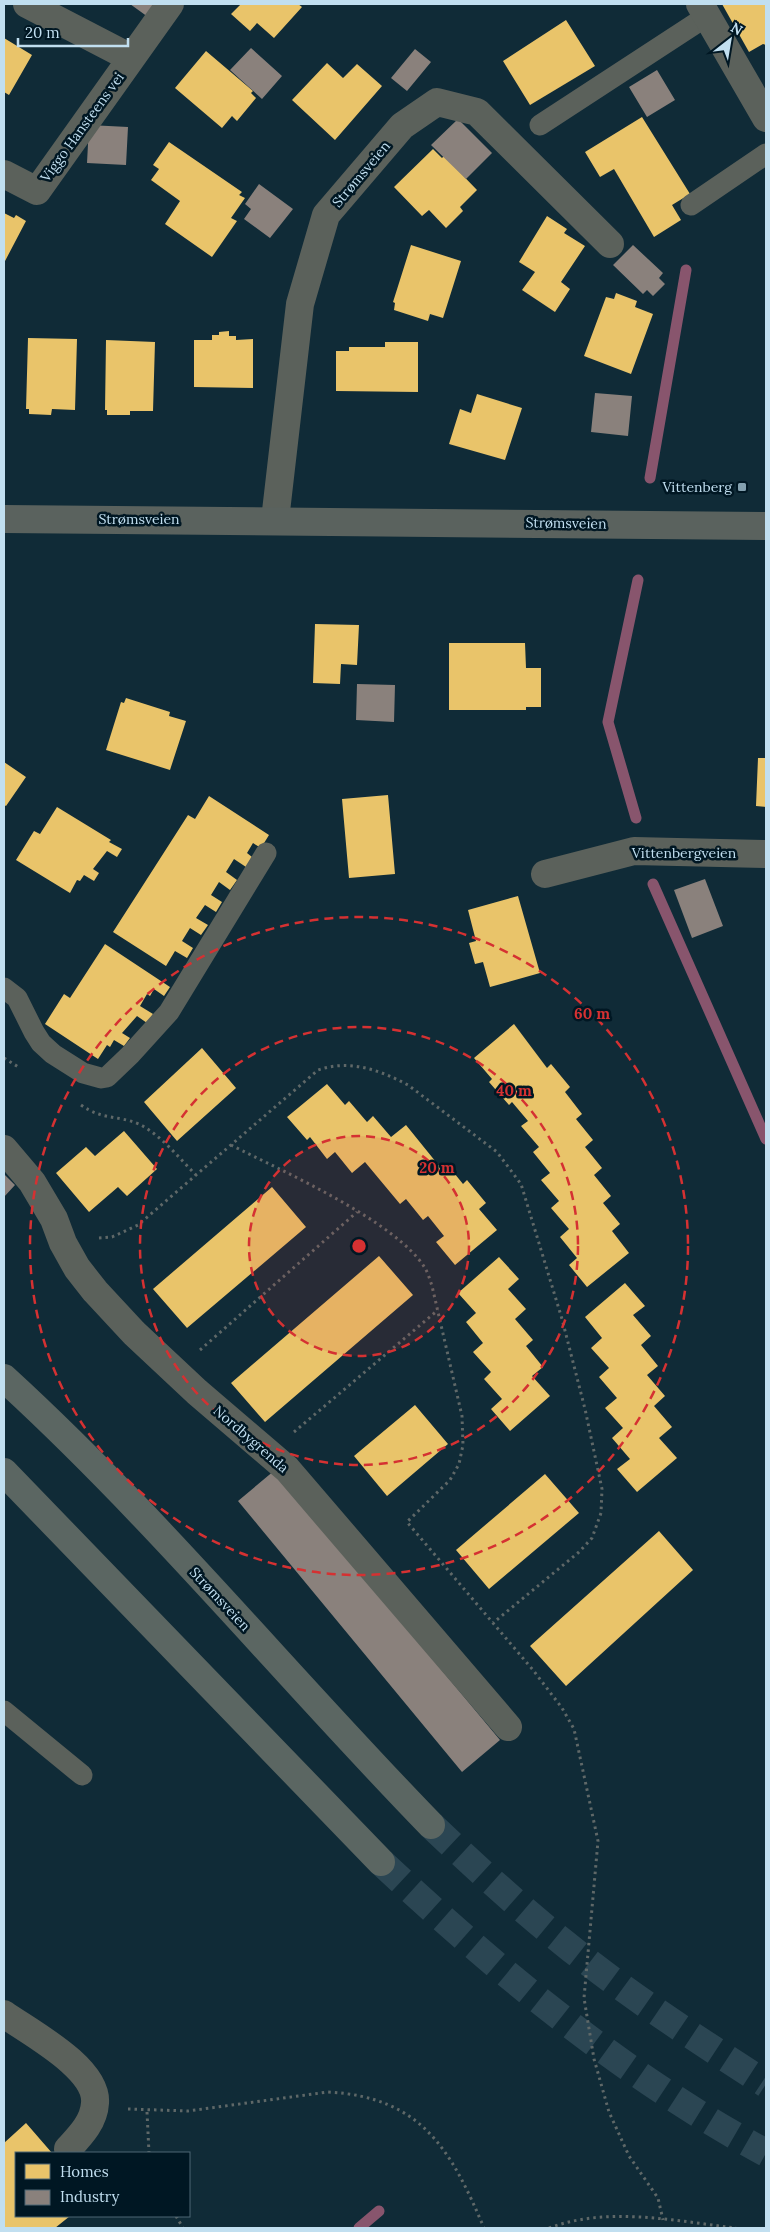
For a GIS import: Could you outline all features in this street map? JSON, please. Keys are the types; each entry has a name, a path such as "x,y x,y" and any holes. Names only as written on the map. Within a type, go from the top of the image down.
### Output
{"highway":[{"name":"Strømsveien","path":"4,1378 98,1468 366,1758 431,1825"},
{"path":"4,1472 204,1678 264,1744 381,1862"}],"main road":[{"name":"Strømsveien","path":"4,519 766,526"}],"street":[{"name":"Viggo Hansteens vei","path":"27,4 132,58"},
{"name":"Viggo Hansteens vei","path":"4,174 37,191 170,4"},
{"path":"704,10 766,118"},
{"name":"Strømsveien","path":"275,520 300,304 326,215 402,126 437,102 477,112 610,244"},
{"name":"Vittenbergveien","path":"545,874 634,851 766,854"},
{"name":"Nordbygrenda","path":"4,1149 36,1190 54,1219 63,1242 77,1268 95,1291 134,1333 176,1372 287,1469 508,1727"},
{"path":"5,2020 75,2064 93,2090 95,2101 88,2125 68,2148"}],"lane":[{"path":"540,125 704,10"},
{"path":"691,205 766,154"},
{"path":"4,988 17,998 41,1043 53,1054 83,1073 101,1078 107,1077 169,1012 266,853"},
{"path":"4,1711 82,1775"}],"path":[{"path":"4,1058 28,1072"},
{"path":"63,1242 112,1237 123,1233 156,1211 318,1070 332,1065 348,1064 370,1069 408,1085 497,1152 521,1184 565,1328 586,1409 603,1501 598,1527 586,1545 493,1623"},
{"path":"75,1100 101,1116 128,1120 148,1129 196,1175"},
{"path":"231,1145 356,1212 392,1235 425,1269 438,1310 462,1416 463,1445 458,1464 450,1480 407,1522 545,1685 562,1708 574,1729 598,1841 584,1998 594,2059 609,2112 629,2156 658,2198 663,2220"},
{"path":"176,1372 356,1212"},
{"path":"270,1454 438,1310"},
{"path":"95,2101 129,2110 147,2112 210,2109 328,2092 366,2096 382,2101 420,2125 440,2144 466,2184 484,2228"},
{"path":"147,2112 150,2152"},
{"path":"177,2217 183,2228"},
{"path":"550,2228 589,2218 624,2217 736,2228"}],"building: Homes":[{"path":"241,4 298,4 302,7 274,38 257,23 250,31 231,14"},
{"path":"722,4 766,4 766,45 763,44 749,52"},
{"path":"566,20 595,66 530,105 503,61"},
{"path":"4,38 32,55 9,95 4,92"},
{"path":"206,51 253,91 251,93 256,98 237,121 232,116 222,128 175,88"},
{"path":"327,63 343,78 357,64 382,86 335,140 292,100"},
{"path":"642,117 690,194 672,205 681,220 654,237 614,169 600,177 585,152"},
{"path":"169,142 242,192 239,195 245,198 231,218 237,221 212,257 165,224 180,201 151,180 159,169 153,165"},
{"path":"433,149 442,158 444,156 477,190 460,207 463,211 446,228 429,210 422,216 394,187"},
{"path":"4,213 14,218 16,215 26,221 4,263"},
{"path":"547,216 567,229 564,233 585,246 561,282 570,289 555,312 522,290 535,272 519,262"},
{"path":"411,245 461,261 443,318 430,314 428,321 394,310 395,303 393,302"},
{"path":"616,293 637,301 635,307 653,314 631,374 584,356 606,297 614,299"},
{"path":"229,331 229,336 236,336 236,340 253,339 253,388 194,387 194,340 212,340 212,335 219,335 219,332"},
{"path":"28,338 77,339 75,410 52,409 51,415 29,414 29,409 26,409"},
{"path":"106,340 155,342 153,411 130,411 130,415 107,415 107,410 105,410"},
{"path":"385,342 418,342 418,392 336,391 336,351 349,351 349,347 385,347"},
{"path":"477,394 522,408 505,460 449,444 460,409 471,413"},
{"path":"315,624 359,625 357,665 341,664 340,684 313,683"},
{"path":"449,643 525,643 526,668 541,668 541,707 526,707 526,710 449,710"},
{"path":"126,698 170,712 169,716 186,721 170,770 106,750 121,702 124,703"},
{"path":"758,758 766,758 766,807 756,806"},
{"path":"4,762 26,777 6,806 4,805"},
{"path":"388,795 395,874 349,878 342,799"},
{"path":"209,796 269,835 261,848 253,843 247,853 252,857 246,867 234,859 226,872 237,880 230,890 219,882 211,895 222,902 216,912 205,905 196,918 208,925 201,935 190,928 182,941 193,948 187,958 175,951 166,966 113,932 188,815 195,819"},
{"path":"57,807 111,840 109,842 122,849 117,857 107,851 93,869 99,873 94,881 84,875 80,881 77,880 70,893 16,860 34,831 40,834"},
{"path":"518,896 540,973 490,987 483,962 475,964 469,943 476,941 468,910"},
{"path":"105,944 170,987 164,996 154,989 150,996 147,994 140,1006 153,1014 147,1023 137,1016 122,1033 130,1038 124,1046 114,1040 110,1047 107,1045 98,1059 45,1024 64,994 70,998"},
{"path":"514,1024 547,1068 551,1064 570,1087 565,1092 582,1114 576,1119 593,1140 585,1147 602,1168 594,1175 611,1196 603,1203 620,1224 612,1231 629,1253 587,1287 569,1265 577,1258 560,1237 569,1229 551,1208 559,1201 541,1180 550,1173 533,1152 539,1147 521,1126 528,1121 512,1102 509,1105 489,1082 492,1079 474,1058"},
{"path":"202,1048 236,1088 177,1141 144,1102"},
{"path":"327,1084 345,1105 349,1101 367,1122 373,1116 391,1137 406,1125 440,1167 446,1163 463,1184 467,1180 486,1203 479,1209 497,1230 455,1265 436,1242 444,1236 428,1216 423,1220 406,1199 400,1204 365,1162 352,1173 335,1152 327,1159 310,1137 307,1140 287,1117"},
{"path":"124,1131 157,1169 127,1196 118,1187 89,1212 56,1173 86,1147 95,1156"},
{"path":"272,1187 306,1227 187,1328 153,1289"},
{"path":"379,1256 413,1295 265,1422 231,1383"},
{"path":"499,1257 519,1279 508,1289 526,1309 515,1319 533,1340 526,1346 543,1367 532,1376 550,1396 510,1431 491,1409 502,1399 484,1379 491,1372 473,1352 483,1343 466,1322 476,1313 458,1293"},
{"path":"625,1283 645,1306 633,1315 651,1336 641,1345 658,1366 647,1375 665,1396 654,1406 672,1427 659,1438 677,1458 637,1492 617,1469 630,1459 612,1438 623,1428 605,1408 617,1398 599,1377 609,1368 591,1348 602,1338 585,1317"},
{"path":"415,1405 448,1444 387,1496 354,1456"},
{"path":"545,1474 579,1513 489,1589 456,1550"},
{"path":"659,1531 693,1570 566,1686 530,1646"},
{"path":"26,2123 51,2152 15,2152 15,2217 69,2217 55,2228 4,2228 4,2143"}],"building: Industry":[{"path":"130,4 158,4 148,17"},
{"path":"251,48 282,76 262,99 230,70"},
{"path":"415,49 431,62 407,91 391,78"},
{"path":"657,70 675,100 647,117 629,87"},
{"path":"458,119 492,153 466,179 431,145"},
{"path":"89,125 128,127 126,165 87,163"},
{"path":"259,184 293,209 270,238 244,219 251,209 245,204"},
{"path":"633,245 663,273 659,278 665,284 653,296 647,290 643,294 613,265"},
{"path":"595,393 632,396 628,436 591,432"},
{"path":"357,684 395,685 394,722 356,720"},
{"path":"705,879 723,926 692,938 674,890"},
{"path":"4,1174 15,1185 4,1197"},
{"path":"275,1470 500,1740 462,1772 238,1501"}],"waterway":[{"path":"650,478 686,270"},
{"path":"636,818 608,722 638,580"},
{"path":"653,884 766,1139"},
{"path":"359,2228 379,2211"}],"tunnel":[{"path":"431,1825 513,1900 588,1962 663,2016 766,2084"},
{"path":"381,1862 471,1943 564,2020 662,2091 766,2153"}],"place":[{"name":"Vittenberg","path":"742,487"}]}
